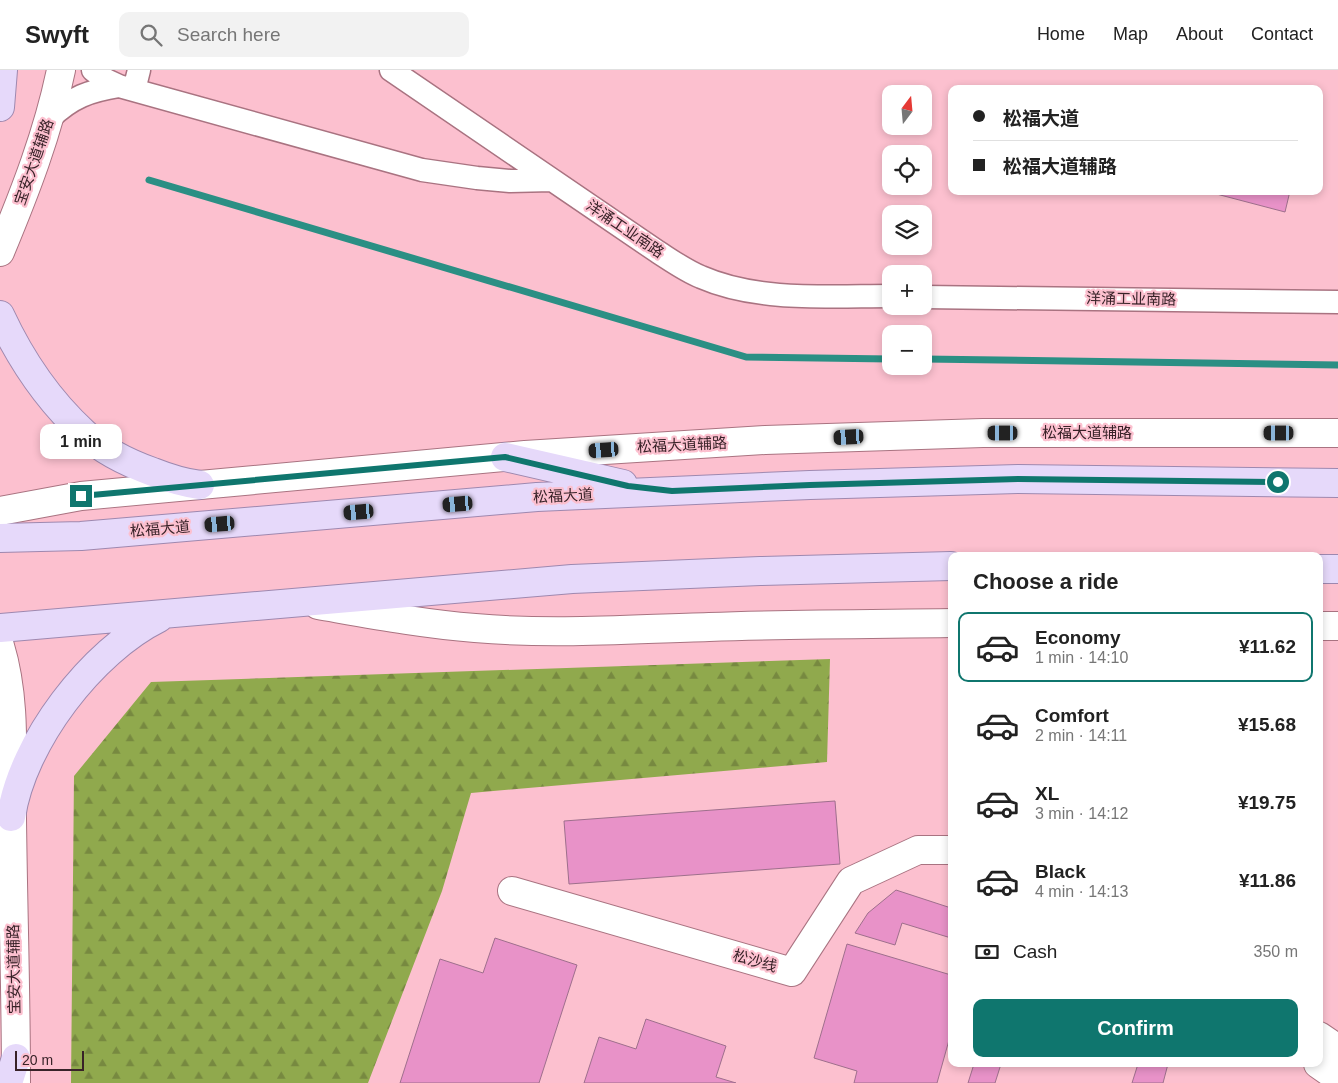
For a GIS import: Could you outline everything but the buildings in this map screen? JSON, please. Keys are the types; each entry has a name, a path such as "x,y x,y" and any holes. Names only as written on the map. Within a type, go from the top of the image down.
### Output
{"main road":[{"path":"0,107 3,70"},
{"name":"宝安大道辅路","path":"0,252 33,171 50,118 61,70"},
{"path":"0,315 31,368 63,411 84,433 97,444 130,462 176,480 200,485"},
{"name":"松福大道辅路","path":"0,511 81,496 505,457 756,441 983,433 1338,433"},
{"path":"505,457 628,486 672,491"},
{"name":"松福大道","path":"0,538 81,536 537,497 819,484 1018,479 1338,483"},
{"path":"0,628 572,579 760,570 948,566"},
{"path":"1323,569 1338,569"},
{"path":"302,602 426,623 520,631 766,625 947,625"},
{"path":"12,817 15,794 24,769 39,739 59,710 88,673 105,657 145,625 167,614"},
{"path":"1323,626 1338,626"},
{"name":"宝安大道辅路","path":"0,646 7,673 12,719 16,1070"},
{"name":"松沙线","path":"512,891 792,972 851,881 918,850 948,850"},
{"path":"1323,1039 1338,1049"},
{"path":"1322,1067 1338,1078"},
{"path":"8,1083 16,1070"}],"street":[{"path":"94,70 106,80 131,82 422,170 502,180 552,180"},
{"name":"洋涌工业南路","path":"391,70 684,268 715,282 744,290 783,295 882,296"},
{"path":"50,118 67,103 79,96 131,82"},
{"name":"洋涌工业南路","path":"932,297 1338,302"}],"green space":[{"path":"830,659 827,762 471,793 442,891 368,1083 71,1083 74,776 151,682"}],"waterway":[{"path":"149,180 746,357 882,359"},
{"path":"932,359 1338,365"}],"route":[{"path":"81,496 505,457 628,486 672,491 1018,479 1278,482"}]}
